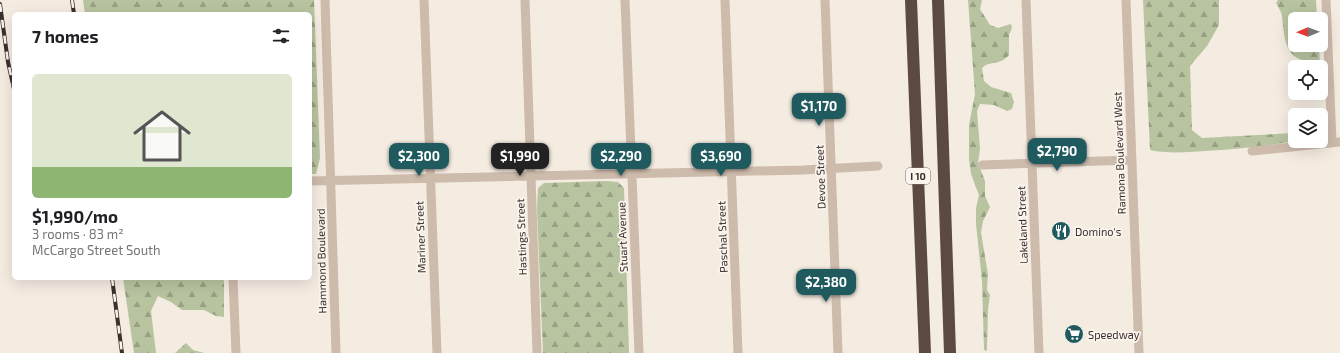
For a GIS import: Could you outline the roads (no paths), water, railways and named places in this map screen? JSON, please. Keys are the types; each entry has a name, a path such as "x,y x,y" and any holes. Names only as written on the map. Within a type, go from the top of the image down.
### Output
{"highway":[{"name":"I 10","path":"911,0 925,353"},
{"name":"I 10","path":"938,0 950,353"}],"street":[{"name":"Hammond Boulevard","path":"324,0 336,353"},
{"name":"Mariner Street","path":"424,0 436,353"},
{"name":"Hastings Street","path":"525,0 537,353"},
{"name":"Stuart Avenue","path":"625,0 638,353"},
{"name":"Paschal Street","path":"725,0 738,353"},
{"name":"Devoe Street","path":"825,0 838,353"},
{"name":"Lakeland Street","path":"1026,0 1039,353"},
{"name":"Ramona Boulevard West","path":"1126,0 1138,353"},
{"path":"1252,151 1336,142 1326,0"},
{"path":"982,164 1132,160"},
{"path":"312,181 530,177 878,166"},
{"path":"233,280 236,353"}],"railway":[{"path":"72,0 74,12"},
{"path":"0,4 12,80"},
{"path":"112,280 122,353"}],"place":[{"name":"Domino's","path":"1061,231"},
{"name":"Speedway","path":"1074,334"}]}
